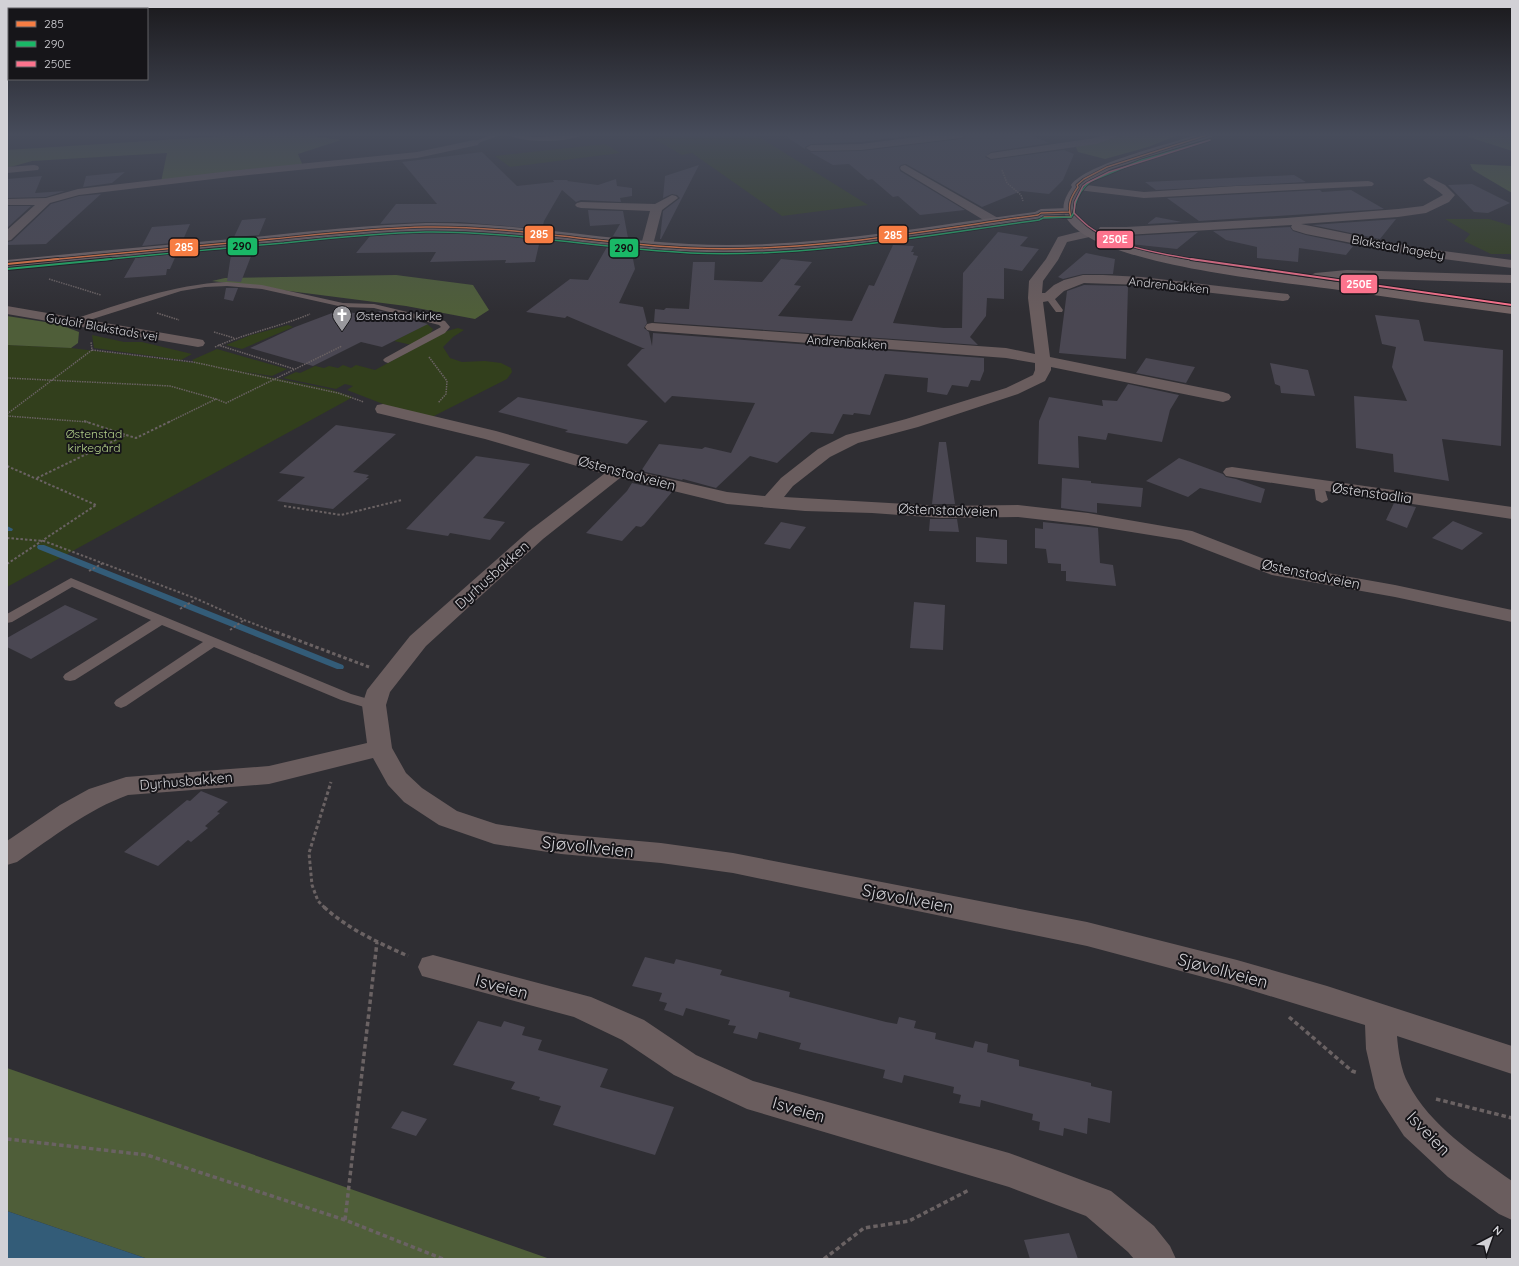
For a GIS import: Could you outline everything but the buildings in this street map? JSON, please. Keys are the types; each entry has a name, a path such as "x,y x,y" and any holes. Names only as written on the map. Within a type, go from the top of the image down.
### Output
{"main road":[{"path":"1074,194 1069,204 1070,214 1079,225 1097,231 1116,244 1153,256 1210,267 1314,283 1512,310"}],"street":[{"path":"7,202 46,201 71,194"},
{"path":"949,194 994,221"},
{"path":"1136,194 1157,194"},
{"name":"Blakstad hageby","path":"1097,231 1126,231 1286,222 1398,213 1426,209 1445,200 1449,195 1448,194"},
{"path":"581,205 657,208 672,198"},
{"path":"7,236 46,201"},
{"path":"647,245 657,208"},
{"path":"7,264 332,233 418,228 489,229 647,245 726,249 780,248 826,244 1038,215 1070,214"},
{"name":"Blakstad hageby","path":"1286,222 1306,230 1413,251 1512,264"},
{"path":"771,501 788,482 824,453 852,439 912,423 1018,389 1039,378 1043,370 1040,321 1042,297 1036,281 1052,260 1062,240 1097,231"},
{"name":"Blakstad hageby","path":"1314,283 1316,278 1320,276 1347,274 1512,279"},
{"name":"Andrenbakken","path":"1042,297 1069,283 1083,279 1142,281 1283,297"},
{"name":"Gudolf Blakstads vei","path":"7,310 198,343"},
{"name":"Andrenbakken","path":"652,327 984,351 1042,359 1222,397"},
{"name":"Østenstadveien","path":"383,409 490,435 617,472 727,498 805,505 872,507 942,512 1018,511 1088,519 1186,535 1272,569 1395,591 1512,616"},
{"name":"Dyrhusbakken","path":"381,690 418,641 536,535 617,472"},
{"name":"Østenstadlia","path":"1232,472 1320,493 1512,513"},
{"name":"Sjøvollveien","path":"381,690 380,748 397,779 413,795 448,818 494,834 561,844 661,853 733,863 1087,934 1237,973 1380,1016 1512,1060"},
{"name":"Dyrhusbakken","path":"7,855 69,812 98,796 126,786 269,775 380,748"},
{"name":"Isveien","path":"433,967 580,1006 633,1030 685,1065 747,1094 1009,1170 1098,1203 1141,1239 1157,1259"},
{"name":"Isveien","path":"1380,1016 1382,1049 1392,1088 1416,1125 1460,1165 1512,1202"}],"lane":[{"path":"74,322 180,290 205,285 227,284 262,287 343,305 374,306 442,323 446,327 442,331 388,360"},
{"path":"1042,297 1059,310"},
{"path":"7,619 71,582 346,697 381,690"},
{"path":"70,677 160,620"},
{"path":"121,703 213,641"}],"path":[{"path":"1020,194 1023,201"},
{"path":"213,348 234,338 343,305"},
{"path":"74,322 90,333 92,350"},
{"path":"198,343 219,346 295,369"},
{"path":"419,343 447,381 446,394 433,408 419,418"},
{"path":"7,378 170,386 226,403 342,346"},
{"path":"7,415 92,350 193,362 338,393 383,409"},
{"path":"7,415 85,421 126,436 136,438 216,399"},
{"path":"37,478 126,436"},
{"path":"7,466 96,505 44,541 7,564"},
{"path":"284,506 341,515 402,500"},
{"path":"7,538 44,541 197,599 244,620 381,690"},
{"path":"339,758 309,853 312,885 318,901 337,919 377,942 433,967"},
{"path":"345,1220 377,942"},
{"path":"7,1139 147,1154 345,1220 443,1259"},
{"path":"824,1259 864,1228 909,1221 1009,1170"}],"green space":[{"path":"751,194 851,194 868,205 782,216"},
{"path":"1445,219 1489,219 1512,226 1512,254 1491,254 1464,241 1470,234"},
{"path":"396,275 473,285 489,310 475,319 406,306 212,281 225,278"},
{"path":"7,316 58,324 79,332 78,343 71,348 7,345"},
{"path":"427,324 433,329 430,334 412,345 394,341"},
{"path":"288,325 293,327 242,349 226,345 251,335"},
{"path":"458,328 464,330 453,337 443,347 450,358 462,362 485,361 501,363 511,368 512,372 507,379 430,418 396,409 347,390 353,386 345,384 336,389 283,378 296,372 300,373 315,366 324,368 329,366 338,368 343,365 351,368 356,365 375,370 447,331"},
{"path":"92,335 124,342 142,342 192,354 181,360 94,348"},
{"name":"Østenstad kirkegård","path":"7,345 71,348 195,363 192,360 217,349 287,369 272,376 240,371 329,389 353,397 7,587"},
{"path":"7,1068 550,1259 148,1259 7,1211"}],"water":[{"path":"7,1211 148,1259 7,1259"}],"waterway":[{"path":"41,547 340,667"}],"transit line":[{"name":"285","path":"1044,217 1071,217 1069,205 1073,194"},
{"name":"290","path":"7,269 332,238 426,232 489,234 612,247 690,253 761,254 827,249 1039,220 1043,218 1071,217 1074,214 1079,194"},
{"name":"250E","path":"1079,194 1075,202 1074,213 1088,226 1107,236 1130,245 1156,252 1208,262 1512,305"},
{"name":"285","path":"7,264 332,233 426,227 489,229 613,242 690,248 761,249 826,244 1038,215 1041,213 1069,212"}],"place":[{"name":"Østenstad kirke","path":"342,332"}]}
